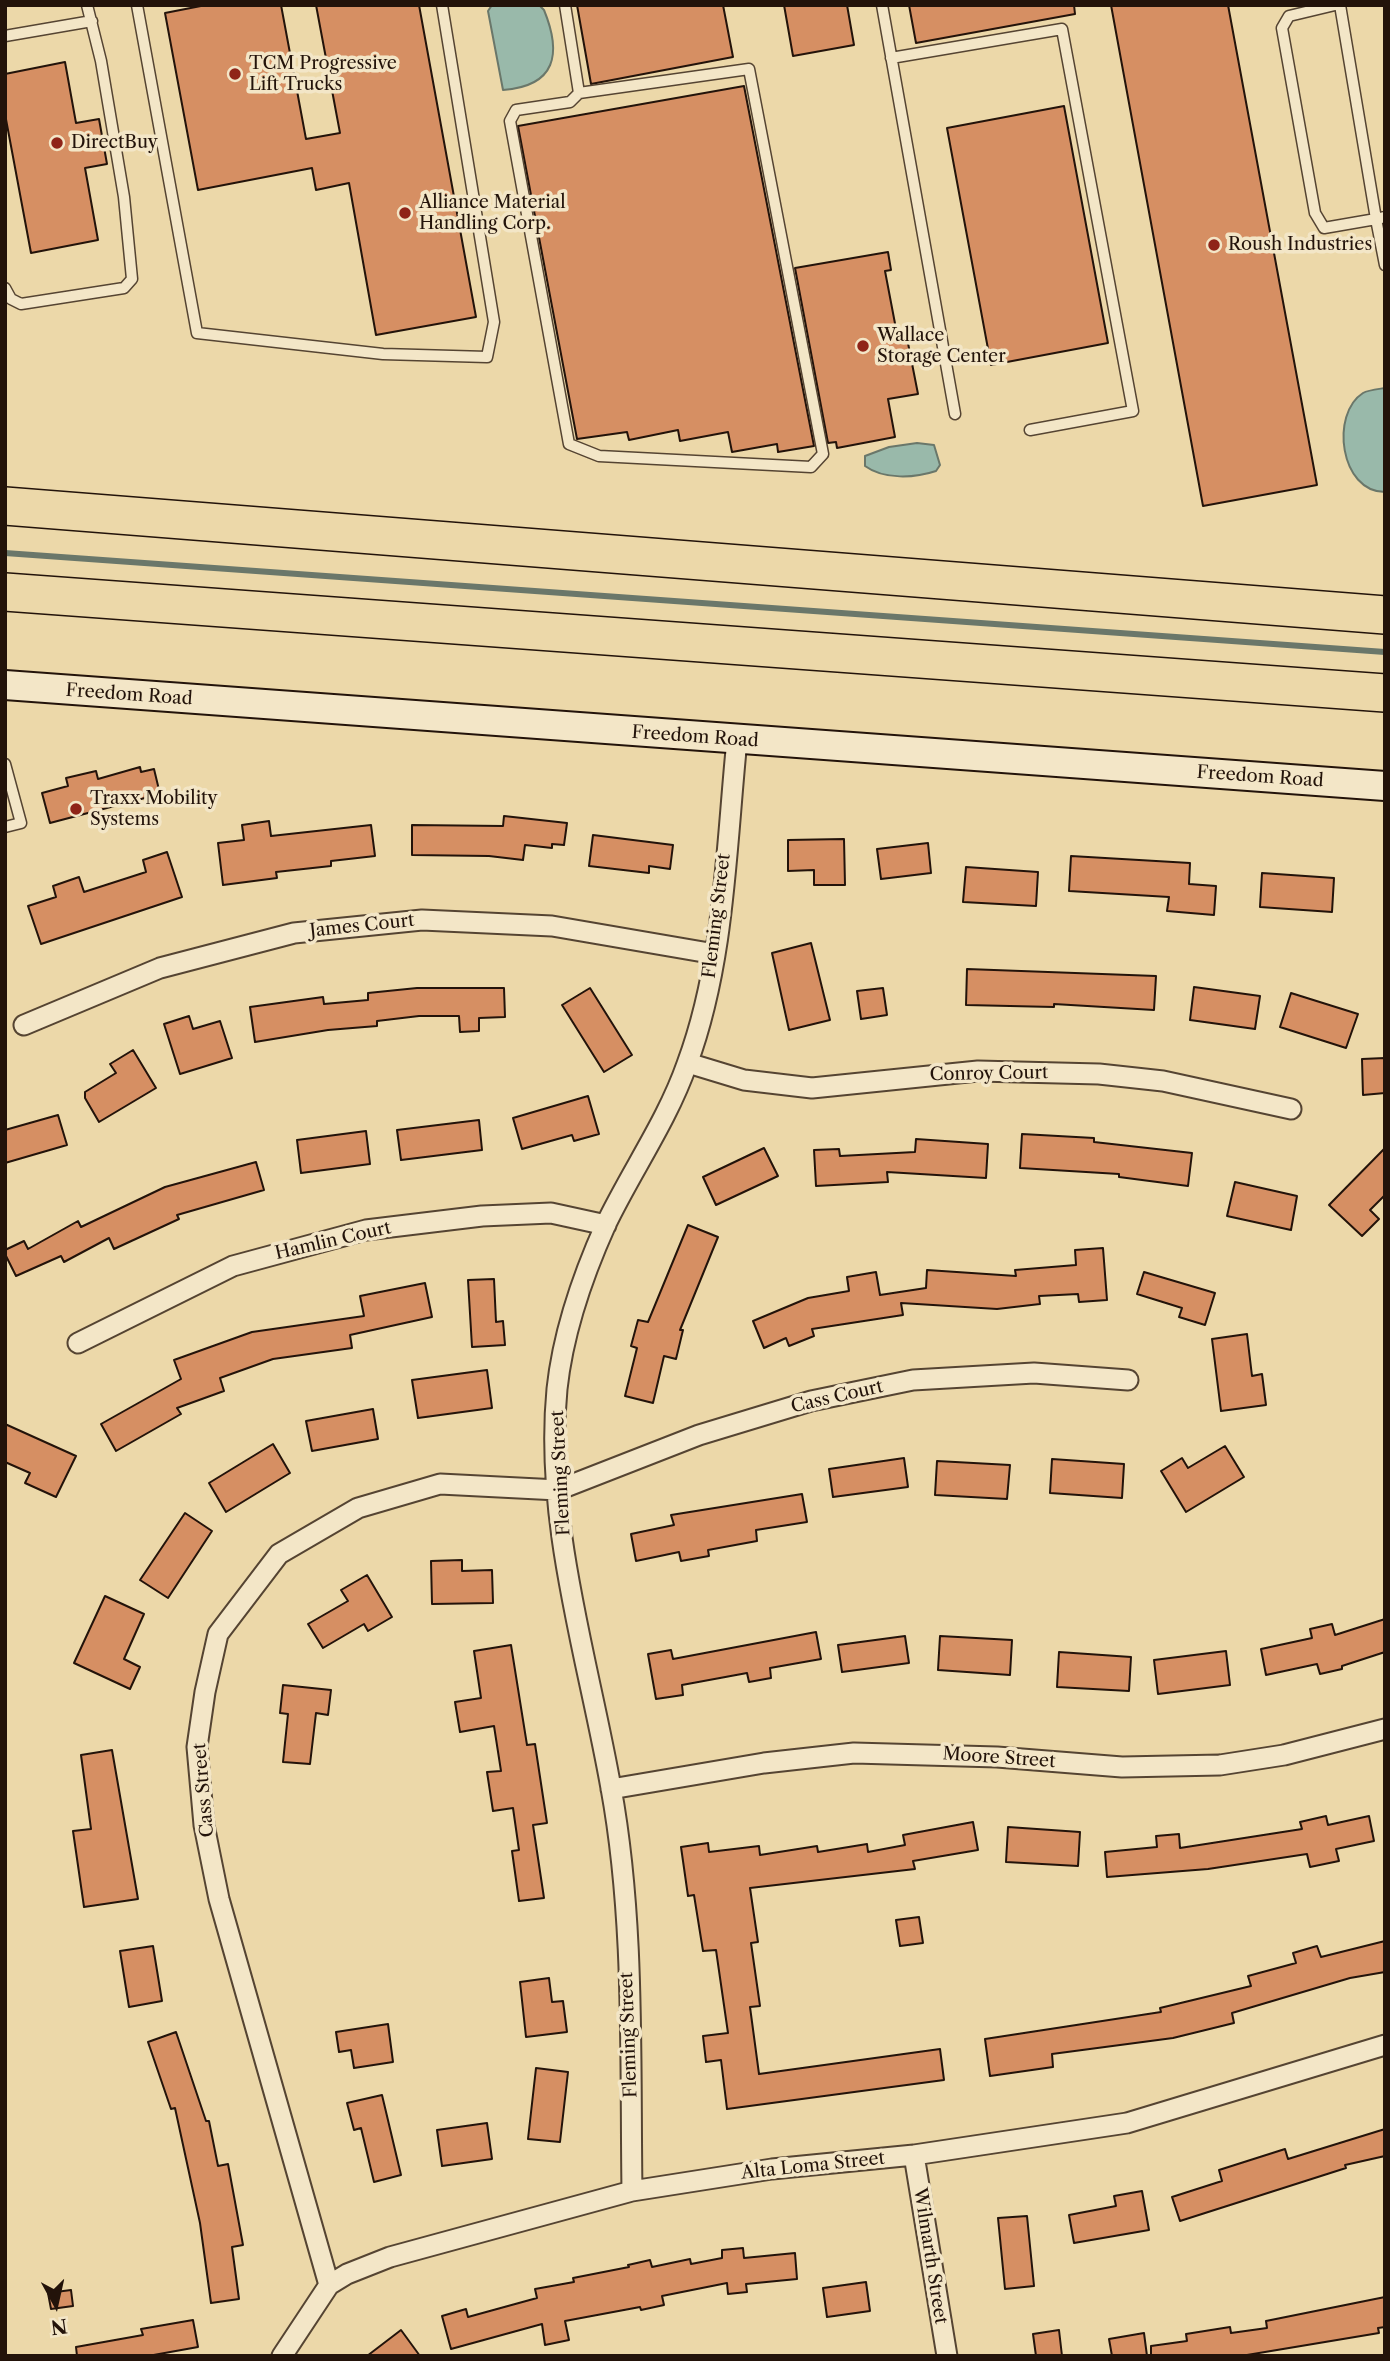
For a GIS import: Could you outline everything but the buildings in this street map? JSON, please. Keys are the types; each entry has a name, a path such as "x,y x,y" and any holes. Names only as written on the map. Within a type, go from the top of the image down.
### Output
{"highway":[{"path":"5,506 1385,615"},
{"path":"5,592 1385,693"}],"street":[{"name":"Freedom Road","path":"5,685 1385,786"},
{"name":"Fleming Street","path":"632,2191 626,1947 620,1853 611,1789 569,1575 558,1490 557,1390 566,1336 606,1225 669,1108 688,1063 704,1008 715,954 737,740"},
{"name":"James Court","path":"24,1025 160,968 294,933 422,920 539,925 715,954"},
{"name":"Conroy Court","path":"688,1063 744,1080 812,1088 978,1071 1100,1074 1163,1082 1291,1109"},
{"name":"Hamlin Court","path":"78,1343 233,1266 366,1230 482,1216 551,1213 606,1225"},
{"name":"Cass Court","path":"558,1490 699,1435 811,1401 901,1382 1034,1373 1128,1380"},
{"name":"Cass Street","path":"329,2285 219,1899 204,1825 197,1746 218,1634 279,1553 358,1508 440,1484 558,1490"},
{"name":"Moore Street","path":"611,1789 764,1763 854,1753 997,1757 1122,1767 1220,1765 1284,1755 1385,1729"},
{"name":"Alta Loma Street","path":"282,2356 329,2285 347,2274 390,2257 632,2191 772,2169 915,2155 1127,2123 1385,2045"},
{"name":"Wilmarth Street","path":"915,2155 947,2356"}],"lane":[{"path":"5,288 11,299 21,304 124,288 132,279 124,197 87,5"},
{"path":"137,5 197,333 383,354 487,356 494,322 442,5"},
{"path":"565,5 579,93"},
{"path":"882,5 955,414"},
{"path":"1380,218 1324,228 1315,213 1282,27 1289,16 1337,5 1380,218 1385,265"},
{"path":"5,36 92,21"},
{"path":"891,58 1062,29 1133,411 1030,430"},
{"path":"749,69 823,454 811,467 599,456 569,444 510,121 516,110 570,102 579,93 749,69"},
{"path":"5,764 21,823 5,827"}],"shaded area":[{"path":"492,5 539,5 544,10 553,40 553,54 544,75 534,82 503,90 488,11"},
{"path":"1385,388 1385,492 1370,489 1358,479 1345,450 1344,434 1346,417 1353,403 1365,392"},
{"path":"917,443 934,445 940,465 936,471 919,475 890,476 865,466 865,456 889,447"}],"waterway":[{"path":"5,553 1385,652"}],"place":[{"name":"TCM Progressive Lift Trucks","path":"235,74"},
{"name":"DirectBuy","path":"57,143"},
{"name":"Alliance Material Handling Corp.","path":"405,213"},
{"name":"Roush Industries","path":"1214,245"},
{"name":"Wallace Storage Center","path":"863,346"},
{"name":"Traxx Mobility Systems","path":"76,809"}]}
